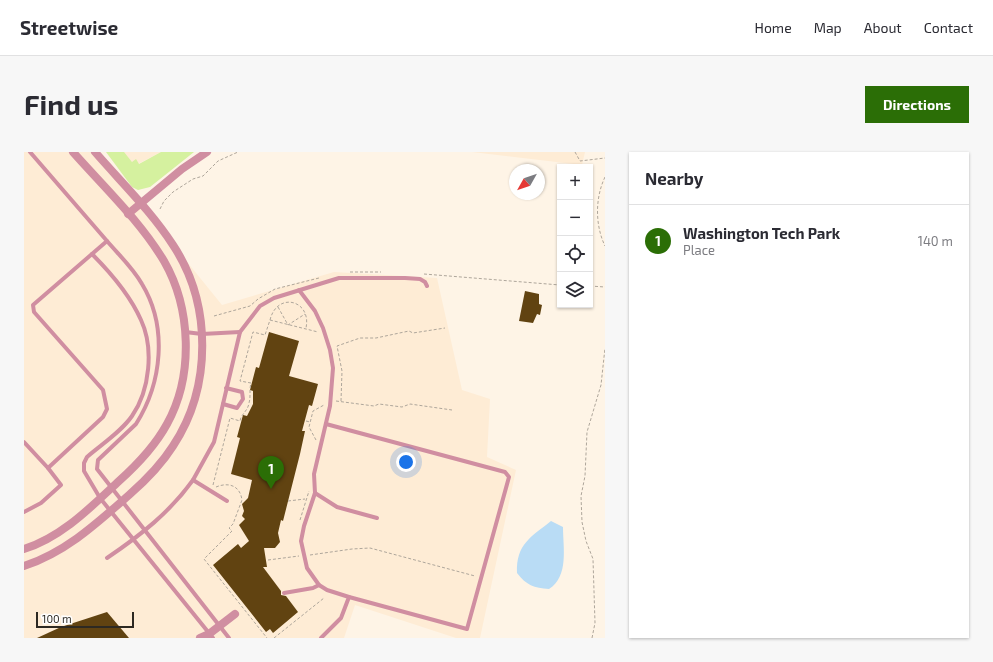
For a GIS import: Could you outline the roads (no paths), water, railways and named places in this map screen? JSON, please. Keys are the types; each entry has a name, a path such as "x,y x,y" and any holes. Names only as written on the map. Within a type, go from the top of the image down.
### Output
{"street":[{"path":"24,549 59,532 100,498 150,451 168,422 174,409 184,370 186,332 176,288 167,268 156,249 128,214 73,152"},
{"path":"24,566 62,549 77,540 122,501 156,468 174,446 181,433 188,418 199,383 202,334 197,300 182,261 162,229 95,152"},
{"path":"128,214 182,169 207,152"},
{"path":"200,638 211,636 220,626 235,614"}],"lane":[{"path":"30,152 134,273 149,297 158,327 159,360 155,382 140,417 136,424 98,460 97,468 111,488 230,638"},
{"path":"48,468 103,417 107,409 106,398 103,390 34,312 33,304 107,241"},
{"path":"92,254 113,275 141,318 147,342 147,379 139,403 132,416 87,457 84,463 84,471 100,498 211,636"},
{"path":"108,558 134,540 172,508 193,480 214,442 240,332 260,306 274,298 339,278 420,279 425,282 427,286"},
{"path":"299,290 315,311 330,350 333,368 331,400 314,474 315,493 304,526 301,541 307,568 319,585 327,590 467,629 509,477 508,473 326,424"},
{"path":"186,332 202,334 240,332"},
{"path":"147,342 158,342"},
{"path":"223,404 237,408 243,399 242,392 226,388"},
{"path":"24,442 48,468 61,485 41,503 24,512"},
{"path":"193,480 226,501"},
{"path":"315,493 337,508 378,518"},
{"path":"284,593 313,588 319,585"},
{"path":"321,638 342,618 348,597"}],"water":[{"path":"551,521 563,527 564,561 560,577 555,583 549,589 539,588 527,583 517,573 517,563 522,548 526,542"}],"place":[{"name":"Washington Tech Park","path":"271,489"}]}
